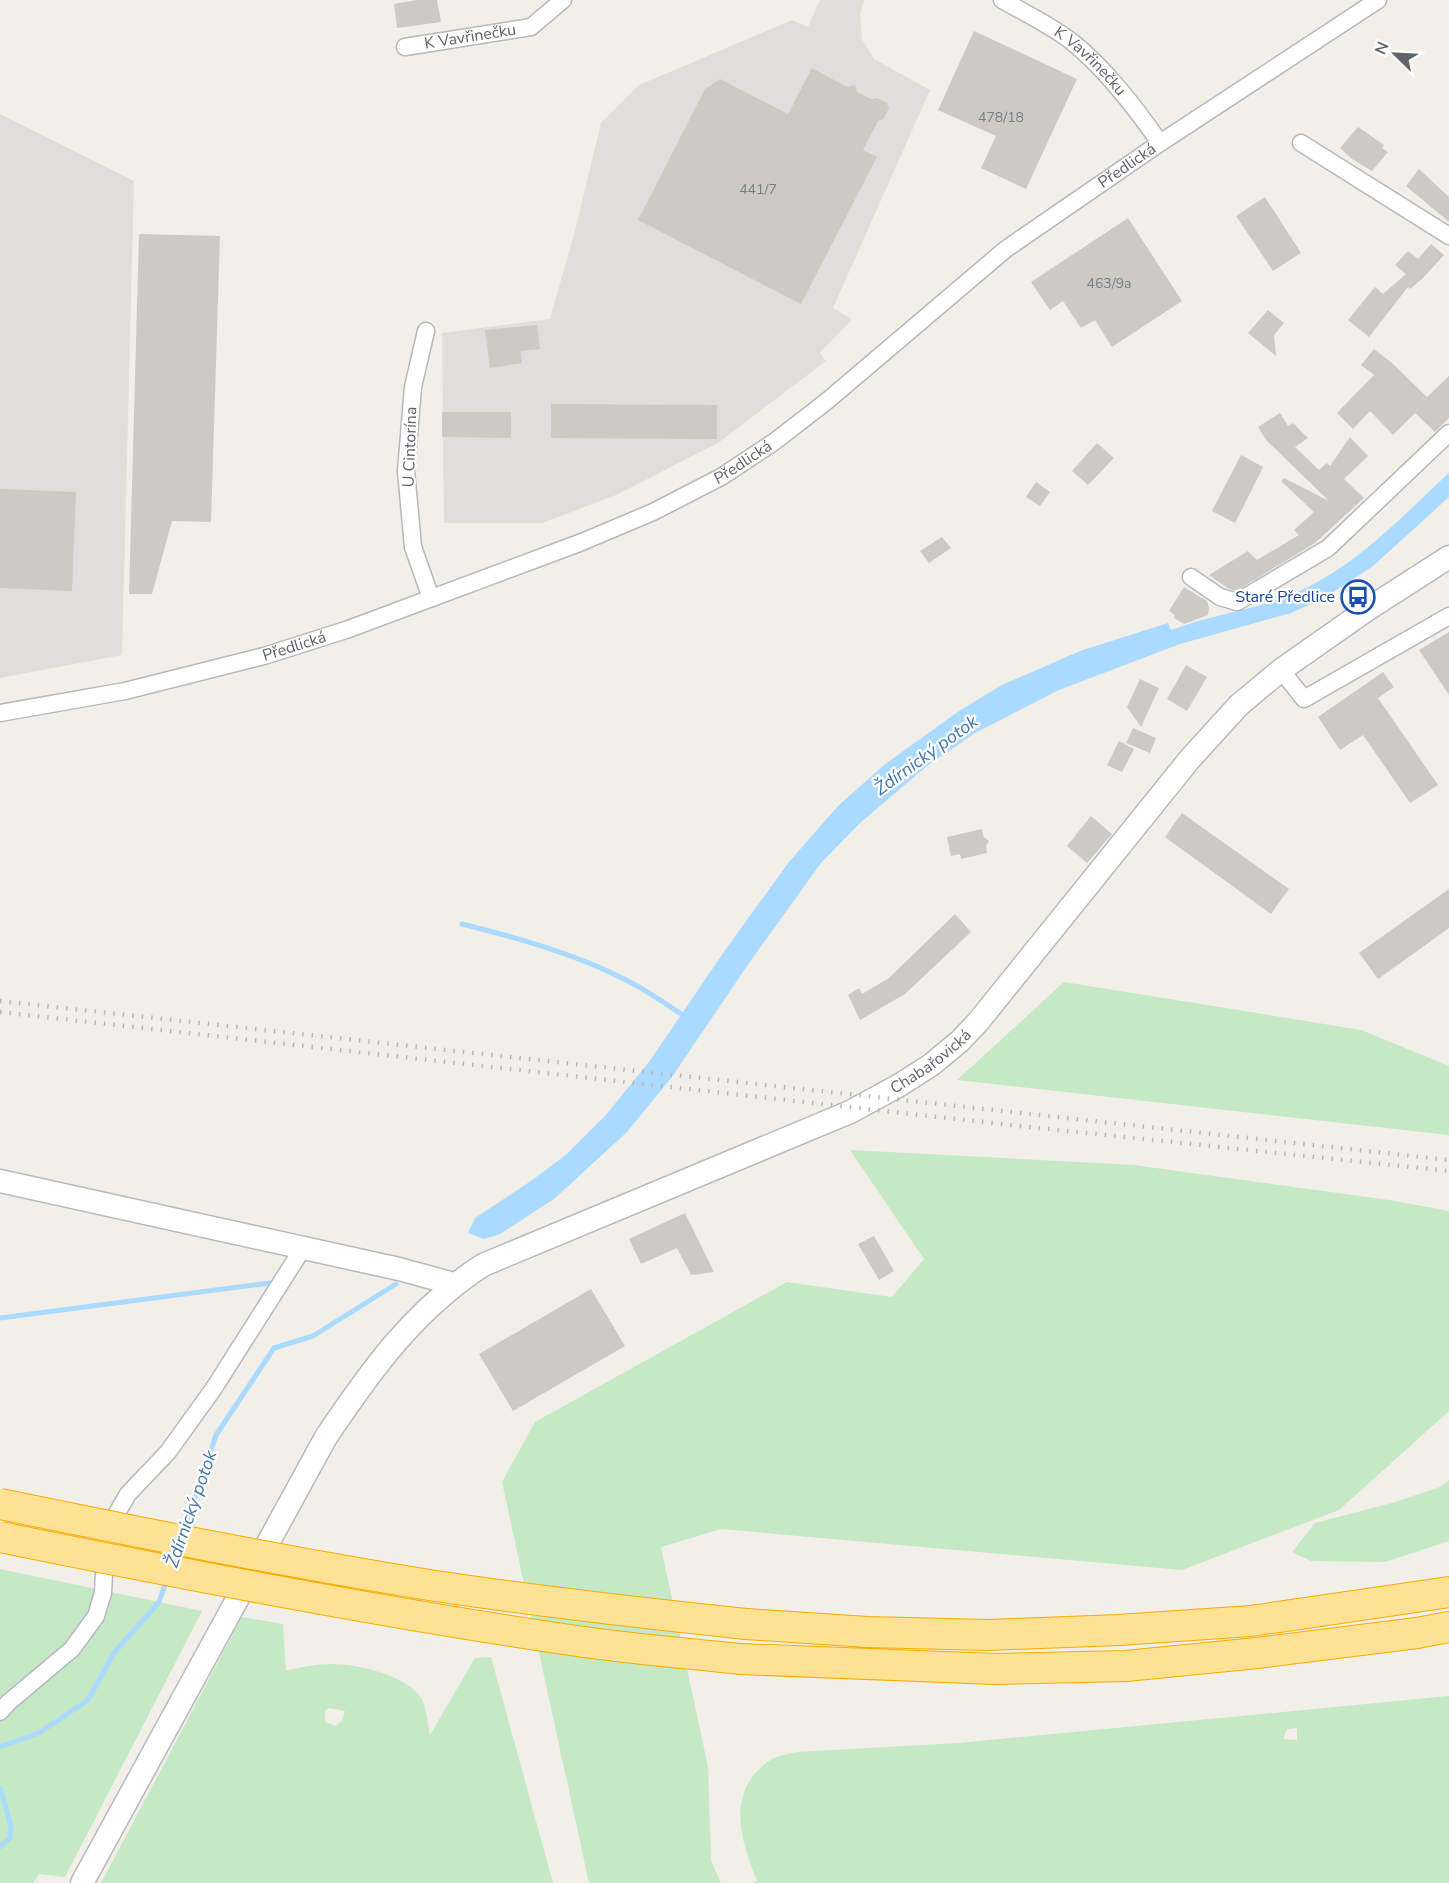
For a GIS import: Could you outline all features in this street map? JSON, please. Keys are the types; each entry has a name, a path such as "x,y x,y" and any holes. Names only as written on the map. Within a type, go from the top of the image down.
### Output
{"highway":[{"path":"0,1504 120,1529 429,1584 585,1607 746,1624 867,1632 977,1635 1119,1630 1251,1621 1449,1592"},
{"path":"0,1536 256,1588 419,1616 579,1641 740,1659 995,1669 1126,1666 1257,1653 1449,1627"}],"main road":[{"name":"Chabařovická","path":"82,1883 326,1437 354,1396 411,1324 454,1284 483,1265 850,1112 931,1065 960,1041 997,1001 1214,730 1239,705 1281,670 1368,609 1449,557"},
{"path":"0,1181 298,1256 399,1269 454,1284"}],"street":[{"name":"K Vavřinečku","path":"405,47 531,27 562,0"},
{"name":"K Vavřinečku","path":"1002,0 1071,41 1104,73 1144,120 1160,143"},
{"name":"Předlická","path":"0,713 125,691 264,656 346,630 582,542 653,512 720,477 774,442 827,401 1005,249 1160,143 1378,0"},
{"path":"1301,143 1449,236"},
{"name":"U Cintorína","path":"426,331 412,387 406,471 412,547 431,598"},
{"path":"1191,578 1220,597 1237,602 1328,548 1449,433"},
{"path":"1281,670 1304,699 1449,616"},
{"path":"0,1712 72,1649 96,1616 103,1593 106,1532 128,1494 168,1452 214,1388 298,1256"}],"shaded area":[{"path":"820,0 864,0 860,14 862,39 874,59 930,90 833,308 852,319 820,353 826,361 718,443 616,495 542,523 444,523 442,333 550,319 575,231 601,123 639,85 792,20 808,27"},
{"path":"0,114 134,181 122,655 0,678"}],"green space":[{"path":"1064,982 1361,1030 1449,1066 1449,1135 957,1080"},
{"path":"850,1150 1134,1165 1389,1200 1449,1211 1449,1411 1339,1510 1182,1570 721,1529 661,1547 708,1767 711,1861 721,1883 589,1883 502,1482 535,1422 787,1282 892,1297 924,1259"},
{"path":"1449,1480 1449,1541 1385,1562 1311,1561 1292,1552 1315,1523 1392,1503 1440,1487"},
{"path":"0,1569 202,1611 65,1877 39,1874 33,1883 0,1883"},
{"path":"242,1617 283,1624 286,1671 315,1665 343,1665 391,1676 412,1688 422,1699 430,1735 475,1658 491,1657 553,1883 101,1883","holes":["329,1708 345,1711 342,1720 336,1726 325,1722 325,1711"]},
{"path":"1449,1696 1449,1883 755,1883 754,1881 757,1881 744,1842 740,1815 746,1788 753,1776 768,1762 797,1752 959,1743","holes":["1297,1728 1297,1740 1283,1739 1287,1729"]}],"water":[{"path":"1449,473 1449,497 1373,566 1324,598 1291,613 1180,644 1059,690 975,733 927,766 860,823 821,863 749,963 672,1077 627,1132 554,1199 500,1234 484,1239 468,1233 475,1218 567,1154 605,1116 649,1062 728,946 789,862 838,806 884,765 959,711 1002,685 1080,651 1168,623 1171,630 1257,606 1309,587 1373,543"}],"building":[{"path":"417,0 437,0 441,22 397,28 394,4"},
{"path":"974,31 1077,79 1026,189 981,168 996,136 938,110"},
{"path":"812,68 847,87 855,85 857,92 887,103 889,109 883,119 878,121 863,150 877,157 801,304 638,220 705,89 720,79 788,114"},
{"path":"1358,127 1384,145 1382,148 1388,152 1372,171 1352,159 1340,148"},
{"path":"1419,169 1449,197 1449,222 1406,186"},
{"path":"1265,197 1301,253 1273,271 1236,216"},
{"path":"1128,218 1182,301 1112,347 1095,320 1081,328 1063,301 1050,310 1031,282"},
{"path":"139,234 220,236 211,522 172,521 152,594 129,594"},
{"path":"1431,244 1444,255 1423,278 1410,289 1408,287 1369,337 1348,320 1375,287 1383,294 1406,274 1395,265 1408,251 1418,259"},
{"path":"1268,310 1284,323 1274,335 1276,356 1248,333"},
{"path":"537,325 540,349 521,351 522,363 490,368 485,330"},
{"path":"1374,349 1427,397 1449,376 1449,418 1435,432 1415,413 1393,435 1370,411 1353,429 1337,413 1374,375 1361,365"},
{"path":"551,404 717,405 717,439 551,438"},
{"path":"442,412 511,412 511,438 442,437"},
{"path":"1280,413 1288,426 1293,423 1308,438 1295,447 1319,470 1327,463 1330,466 1350,437 1368,456 1344,479 1364,498 1315,543 1236,591 1229,589 1209,575 1248,551 1257,560 1299,535 1294,530 1314,512 1281,481 1284,478 1329,501 1266,440 1258,427"},
{"path":"1097,443 1114,458 1088,485 1072,471"},
{"path":"1241,455 1263,467 1235,523 1212,511"},
{"path":"1036,482 1050,492 1040,506 1026,497"},
{"path":"0,489 76,492 72,591 0,588"},
{"path":"942,537 951,548 929,563 920,551"},
{"path":"1184,587 1207,601 1209,607 1208,615 1184,624 1174,618 1175,615 1169,611"},
{"path":"1449,632 1449,695 1419,650"},
{"path":"1186,665 1207,677 1187,711 1167,699"},
{"path":"1383,672 1394,687 1378,698 1438,785 1410,803 1363,735 1340,750 1318,717"},
{"path":"1140,679 1159,688 1141,727 1127,707"},
{"path":"1133,728 1156,738 1150,753 1126,743"},
{"path":"1119,741 1134,749 1122,772 1107,765"},
{"path":"1182,813 1289,889 1271,914 1165,837"},
{"path":"1091,816 1112,834 1087,863 1067,846"},
{"path":"982,829 983,836 989,841 986,846 987,853 961,859 960,854 951,856 947,837"},
{"path":"1449,889 1449,928 1378,979 1359,953"},
{"path":"955,914 971,932 905,994 860,1020 848,995 859,988 862,994 889,978"},
{"path":"685,1213 714,1272 691,1275 677,1248 641,1264 629,1239"},
{"path":"874,1236 894,1271 879,1280 858,1244"},
{"path":"591,1289 625,1346 513,1411 479,1354"}],"waterway":[{"path":"462,924 525,941 608,971 686,1017"},
{"name":"Ždírnický potok","path":"0,1318 278,1282"},
{"name":"Ždírnický potok","path":"183,1533 216,1435 274,1348 313,1336 396,1284"},
{"name":"Ždírnický potok","path":"0,1747 39,1733 88,1700 114,1653 159,1602 167,1579"},
{"name":"Ždírnický potok","path":"0,1788 11,1826 10,1838 0,1847"}],"railway":[{"path":"0,1001 1449,1160"},
{"path":"0,1012 1010,1125 1449,1171"}],"place":[{"name":"Staré Předlice","path":"1358,597"}]}
